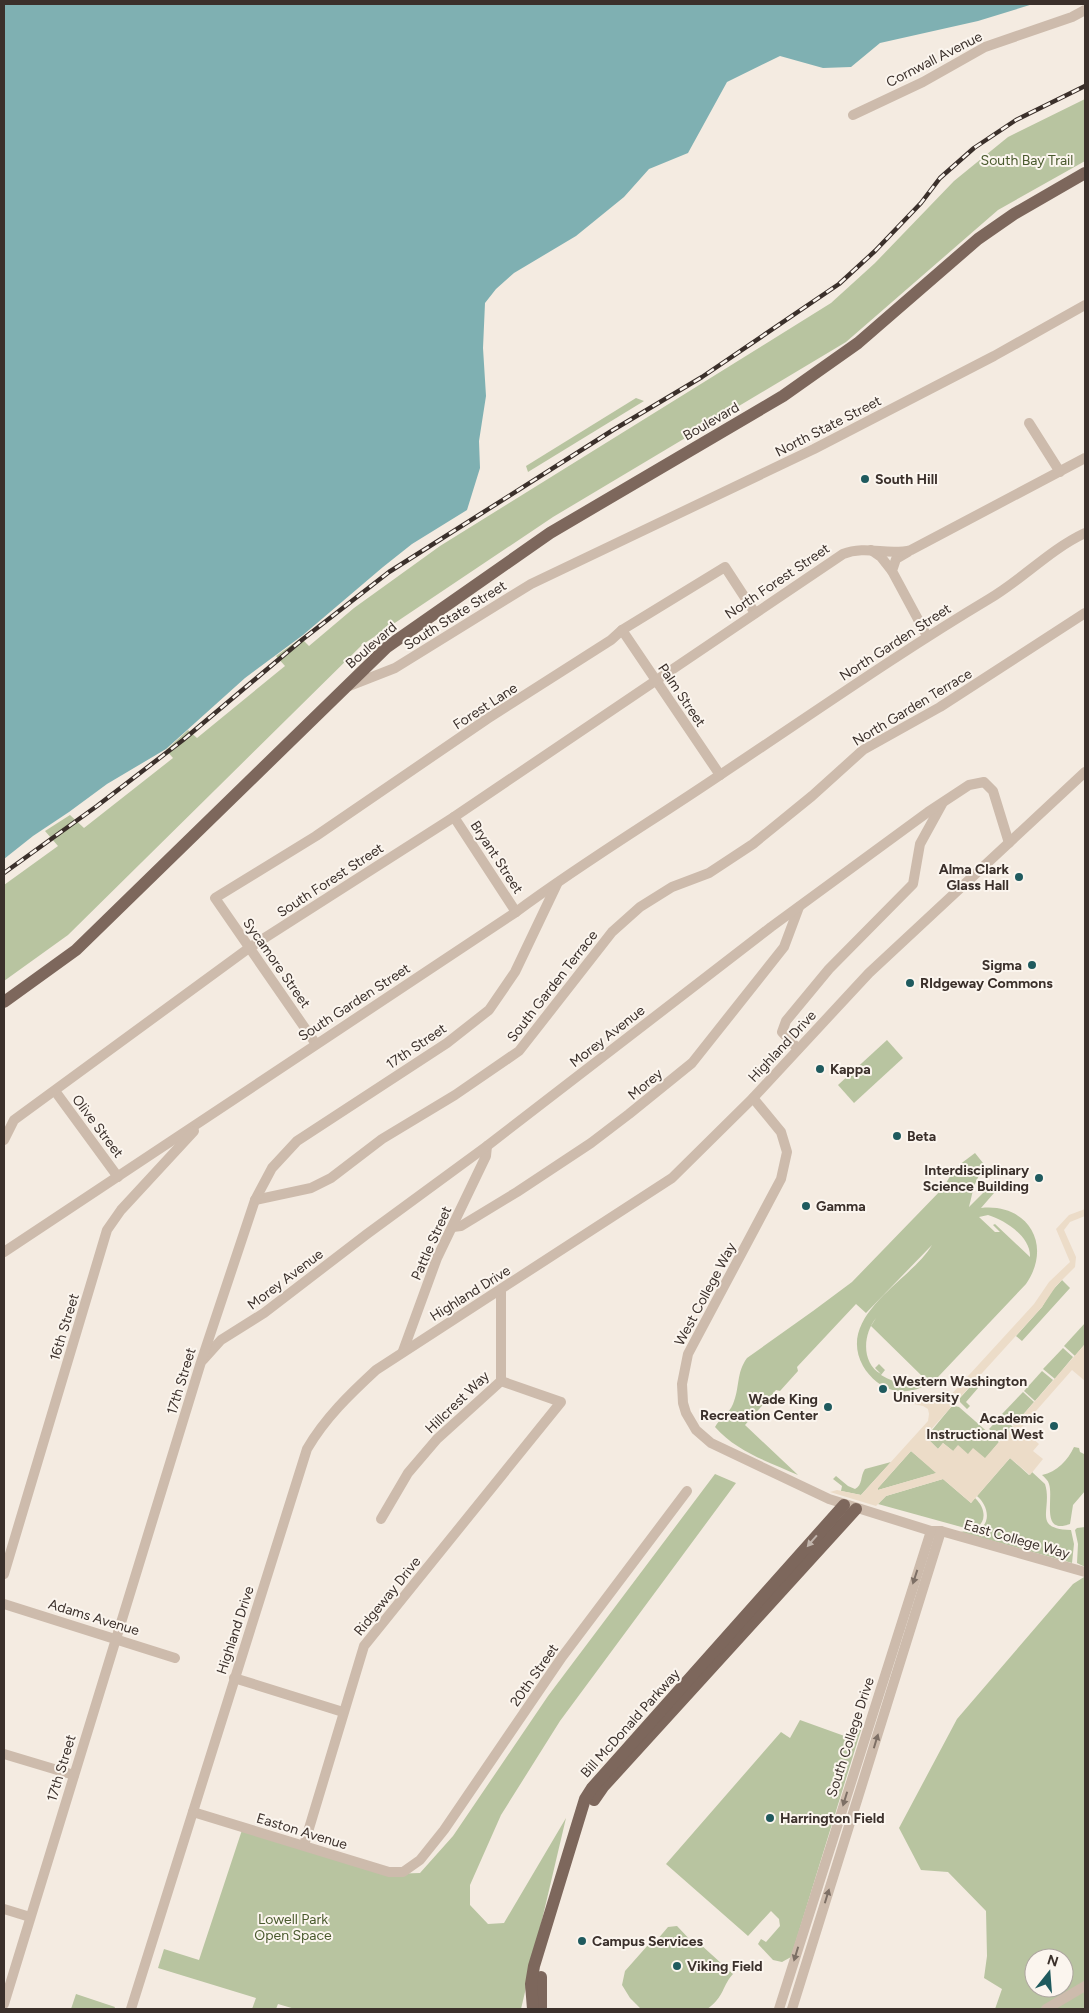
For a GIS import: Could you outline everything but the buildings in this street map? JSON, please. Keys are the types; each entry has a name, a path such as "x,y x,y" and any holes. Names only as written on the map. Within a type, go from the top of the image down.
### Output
{"main road":[{"name":"Boulevard","path":"4,1002 76,950 387,648 550,533 783,396 858,343 978,239 1014,214 1085,173"},
{"name":"Bill McDonald Parkway","path":"532,2009 531,1993 534,1966 585,1799 592,1788 850,1507"},
{"name":"Bill McDonald Parkway","path":"541,2009 541,1970 589,1814 597,1796 850,1507"}],"street":[{"name":"Cornwall Avenue","path":"853,116 923,82 985,47 1072,17 1085,10"},
{"name":"North State Street","path":"578,562 814,449 994,356 1085,305"},
{"path":"1029,423 1060,472"},
{"name":"North Forest Street","path":"656,680 843,554 870,549 892,552 911,550 1085,458"},
{"name":"North Garden Street","path":"720,775 927,636 993,597 1066,542 1085,533"},
{"path":"870,549 881,557 892,571 927,636"},
{"path":"892,571 896,559 911,550"},
{"name":"South State Street","path":"346,687 395,668 531,584 578,562"},
{"name":"Forest Lane","path":"215,898 324,831 487,719 611,640 622,630 725,568 755,613"},
{"name":"North Garden Terrace","path":"762,837 812,796 863,750 940,707 1085,613"},
{"name":"Palm Street","path":"622,630 720,775"},
{"name":"South Forest Street","path":"4,1140 14,1120 249,948 454,817 656,680"},
{"name":"Highland Drive","path":"132,2009 307,1449 316,1434 337,1407 376,1370 672,1178 752,1098 869,973 1085,772"},
{"name":"South Garden Street","path":"4,1252 516,912 558,881 720,775"},
{"name":"Morey Avenue","path":"201,1362 221,1340 264,1314 390,1216 487,1146 799,906 970,785 984,782 993,791 1009,843"},
{"path":"798,1049 782,1032 786,1021 828,968 913,884 920,844 942,804"},
{"name":"Bryant Street","path":"454,817 516,912"},
{"name":"South Garden Terrace","path":"255,1200 311,1188 331,1178 382,1139 455,1095 519,1051 612,932 640,907 672,887 709,873 762,837"},
{"name":"17th Street","path":"4,2004 201,1362 255,1200 272,1168 297,1141 447,1043 489,1010 516,972 558,881"},
{"name":"Sycamore Street","path":"215,898 316,1044"},
{"name":"Morey","path":"453,1227 460,1226 517,1192 591,1143 692,1063 784,946 799,906"},
{"name":"Olive Street","path":"55,1091 118,1177"},
{"name":"West College Way","path":"752,1098 781,1132 787,1152 781,1179 692,1345 683,1374 681,1394 686,1413 696,1430 711,1443 850,1507 930,1531 941,1531"},
{"name":"16th Street","path":"4,1574 107,1230 121,1210 205,1119"},
{"name":"Pattle Street","path":"404,1352 437,1258 486,1156 487,1146"},
{"name":"Hillcrest Way","path":"380,1519 408,1473 437,1439 501,1381 501,1290"},
{"name":"Ridgeway Drive","path":"304,1846 364,1646 562,1402 501,1381"},
{"name":"20th Street","path":"403,1872 420,1860 444,1830 562,1657 687,1492"},
{"name":"South College Drive","path":"779,2009 930,1531"},
{"name":"South College Drive","path":"792,2009 941,1531"},
{"name":"East College Way","path":"941,1531 1081,1571"},
{"name":"Adams Avenue","path":"4,1604 175,1658"},
{"path":"234,1678 343,1712"},
{"path":"4,1754 74,1775"},
{"name":"Easton Avenue","path":"193,1812 388,1872 403,1872"},
{"path":"4,1909 30,1917"},
{"path":"1046,2009 1085,1986"}],"green space":[{"name":"South Bay Trail","path":"1085,99 1085,161 998,210 846,342 553,517 362,645 68,935 4,981 4,885 58,846 45,831 70,815 84,828 173,758 166,750 188,730 197,738 285,666 276,656 301,638 309,646 354,608 440,546 831,303 875,263 954,181 1008,137"},
{"path":"636,398 644,401 528,472 526,466"},
{"path":"887,1040 903,1058 854,1103 838,1085"},
{"path":"975,1153 987,1168 979,1175 969,1207 988,1188 994,1193 981,1208 998,1208 1012,1212 1023,1220 1031,1230 1036,1241 1037,1255 1034,1269 1026,1284 938,1377 928,1384 913,1390 896,1391 886,1388 869,1375 863,1366 857,1348 859,1330 867,1315 922,1258 932,1245 866,1313 856,1304 797,1367 798,1371 780,1391 776,1390 745,1425 798,1475 743,1450 724,1436 715,1427 733,1404 741,1369 747,1358 852,1282 943,1188 955,1168","holes":["988,1215 995,1217 1016,1230 1026,1243 1030,1257 995,1224 993,1225 1000,1232 995,1232 979,1217","871,1326 924,1378 913,1382 897,1382 881,1375 885,1370 879,1364 875,1368 881,1374 875,1369 870,1363 867,1356 868,1332"]},
{"path":"1062,1280 1070,1288 1022,1341 1016,1336 1042,1307 1050,1293"},
{"path":"1085,1323 1085,1344 1075,1356 1064,1346"},
{"path":"1063,1348 1073,1357 1055,1379 1043,1369"},
{"path":"1042,1371 1053,1380 1035,1401 1024,1391"},
{"path":"980,1376 985,1380 966,1402 970,1406 967,1409 960,1402 960,1398"},
{"path":"1023,1392 1034,1402 1014,1425 1002,1414"},
{"path":"951,1407 959,1407 999,1442 985,1459 953,1451 943,1443 938,1449 925,1436 928,1435"},
{"path":"1001,1416 1013,1427 1002,1440 989,1429"},
{"path":"1074,1447 1079,1448 1085,1457 1085,1491 1073,1505 1070,1524 1061,1526 1051,1520 1049,1484 1042,1475 1061,1465"},
{"path":"911,1451 937,1473 878,1490 878,1488"},
{"path":"1010,1458 1029,1475 1032,1472 1045,1484 1047,1493 1047,1522 1059,1529 1071,1530 1074,1544 1072,1563 960,1532 975,1531 984,1524 987,1515 986,1509 977,1496"},
{"path":"891,1462 861,1495 841,1491 842,1486 833,1479 836,1476 855,1489 860,1483 865,1469"},
{"name":"Lowell Park Open Space","path":"715,1474 736,1483 560,1721 501,1815 470,1885 470,1905 488,1924 504,1923 566,1818 521,2009 295,2009 278,2004 276,2009 252,2009 256,1998 158,1968 164,1949 199,1960 242,1830 389,1874 420,1873 453,1836 548,1696"},
{"path":"943,1479 971,1503 975,1498 984,1514 981,1523 972,1528 965,1528 878,1504 886,1496"},
{"path":"1085,1527 1085,1567 1077,1563 1078,1544 1075,1530"},
{"path":"1085,1577 1085,2009 995,2009 1002,1989 984,1978 987,1956 986,1911 948,1872 921,1870 899,1828 957,1719 1073,1584"},
{"name":"Harrington Field","path":"800,1720 850,1738 855,1727 861,1730 791,1957 782,1962 773,1960 758,1944 761,1939 766,1942 780,1926 779,1919 771,1911 748,1936 666,1864 781,1732 790,1738"},
{"name":"Viking Field","path":"677,1926 695,1945 700,1944 733,1974 720,1996 707,2009 641,2009 630,1998 622,1985 625,1971 648,1945 651,1947 668,1927"},
{"path":"76,1994 115,2007 114,2009 71,2009"}],"shaded area":[{"path":"1085,1209 1085,1216 1070,1222 1064,1230 1076,1257 1075,1267 1056,1286 1042,1307 925,1436 938,1449 943,1443 953,1451 958,1445 968,1454 973,1448 985,1458 1085,1344 1085,1381 1072,1370 1021,1428 1039,1444 1033,1451 1043,1459 1030,1475 1010,1458 971,1503 943,1479 886,1496 876,1506 830,1492 837,1490 861,1495 928,1421 928,1409 914,1404 914,1396 938,1401 947,1399 1034,1304 1049,1282 1070,1262 1056,1229 1069,1215","holes":["911,1451 936,1473 878,1490"]}],"water":[{"path":"4,4 1033,4 978,21 880,43 851,67 823,68 780,56 727,82 688,153 649,169 624,197 576,236 514,273 496,289 485,303 483,348 486,396 479,441 480,468 467,510 412,544 383,567 303,635 245,678 166,749 107,784 33,836 4,859"}],"railway":[{"path":"4,873 97,806 183,740 303,639 389,572 613,430 702,377 839,284 875,251 921,203 940,178 974,148 1016,120 1085,86"}],"place":[{"name":"South Hill","path":"865,479"},
{"name":"Alma Clark Glass Hall","path":"1019,877"},
{"name":"Sigma","path":"1032,965"},
{"name":"RIdgeway Commons","path":"910,983"},
{"name":"Kappa","path":"820,1069"},
{"name":"Beta","path":"897,1136"},
{"name":"Interdisciplinary Science Building","path":"1039,1178"},
{"name":"Gamma","path":"806,1206"},
{"name":"Western Washington University","path":"883,1389"},
{"name":"Wade King Recreation Center","path":"828,1407"},
{"name":"Academic Instructional West","path":"1054,1426"},
{"name":"Harrington Field","path":"770,1818"},
{"name":"Campus Services","path":"582,1941"},
{"name":"Viking Field","path":"677,1966"}]}
